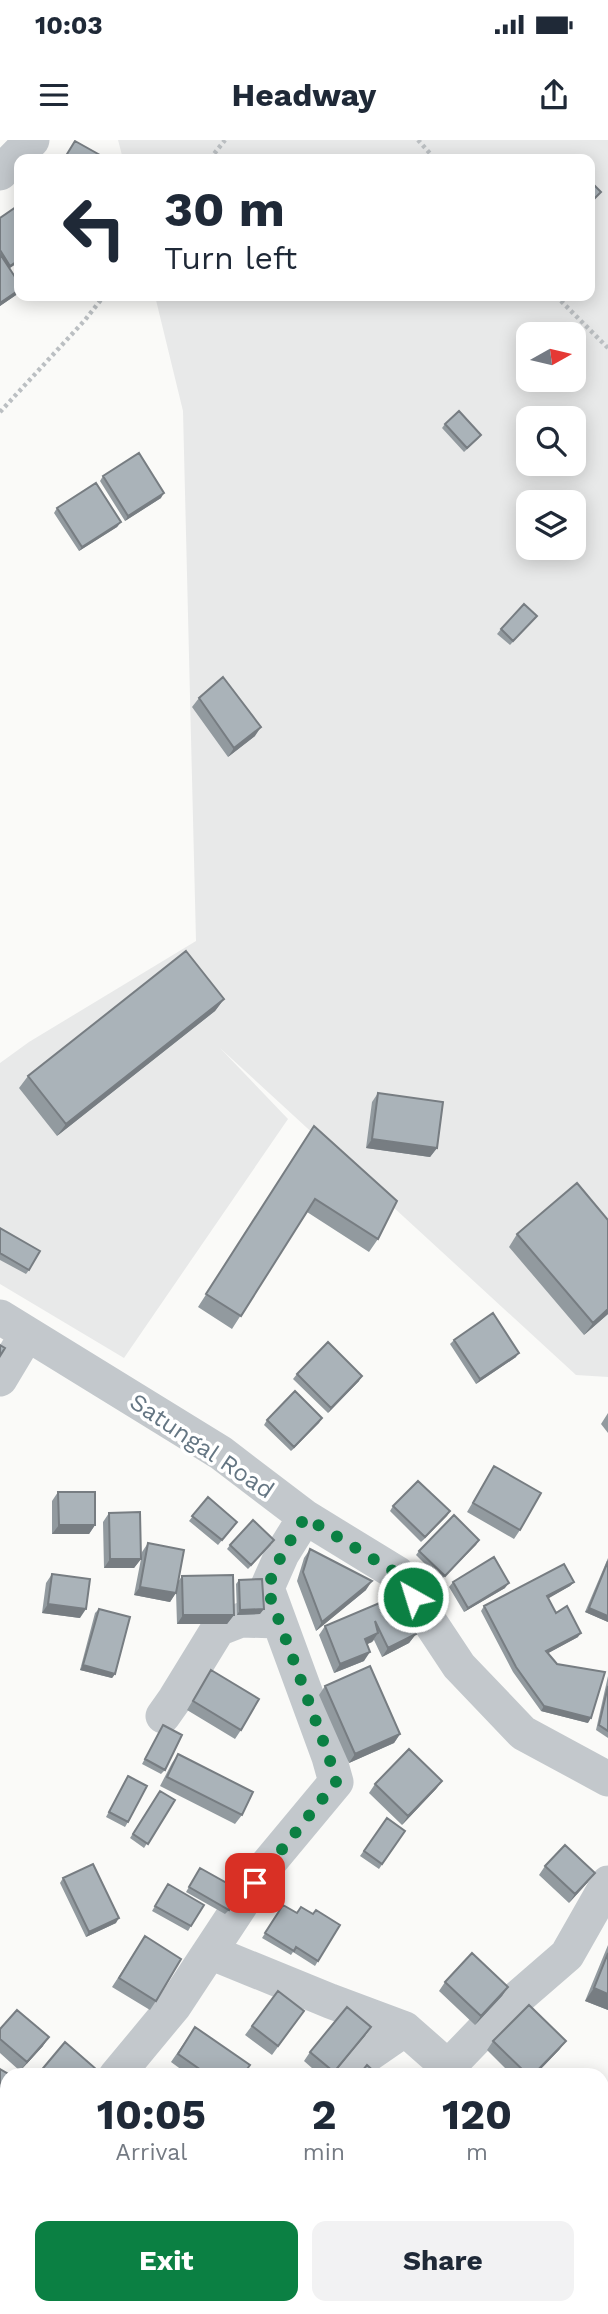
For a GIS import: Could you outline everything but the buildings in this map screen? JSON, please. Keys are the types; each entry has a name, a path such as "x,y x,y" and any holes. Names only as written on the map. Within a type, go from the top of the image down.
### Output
{"street":[{"path":"18,154 32,140"},
{"path":"0,173 14,159"},
{"path":"0,1379 14,1326"},
{"name":"Satungal Road","path":"14,1326 221,1453 305,1517 398,1574 459,1666 523,1733 608,1779"},
{"path":"123,2068 174,2006 267,1866 336,1782 325,1744 267,1588 282,1554 305,1517"},
{"path":"163,1716 218,1629 241,1620 278,1621"},
{"path":"454,2068 500,2012 567,1955 608,1883"},
{"path":"211,1952 405,2029 449,2068"},
{"path":"349,2068 405,2029"}],"path":[{"path":"214,154 225,140"},
{"path":"418,140 431,154"},
{"path":"0,412 100,301"},
{"path":"561,301 608,348"}],"shaded area":[{"path":"118,140 608,140 608,1377 576,1375 220,1048 288,1119 124,1358 0,1284 0,1063 29,1042 196,941 183,411 156,301 595,301 595,154 122,154"}],"route":[{"path":"255,1883 336,1782 267,1588 282,1554 305,1517 398,1574 413,1597"}]}
